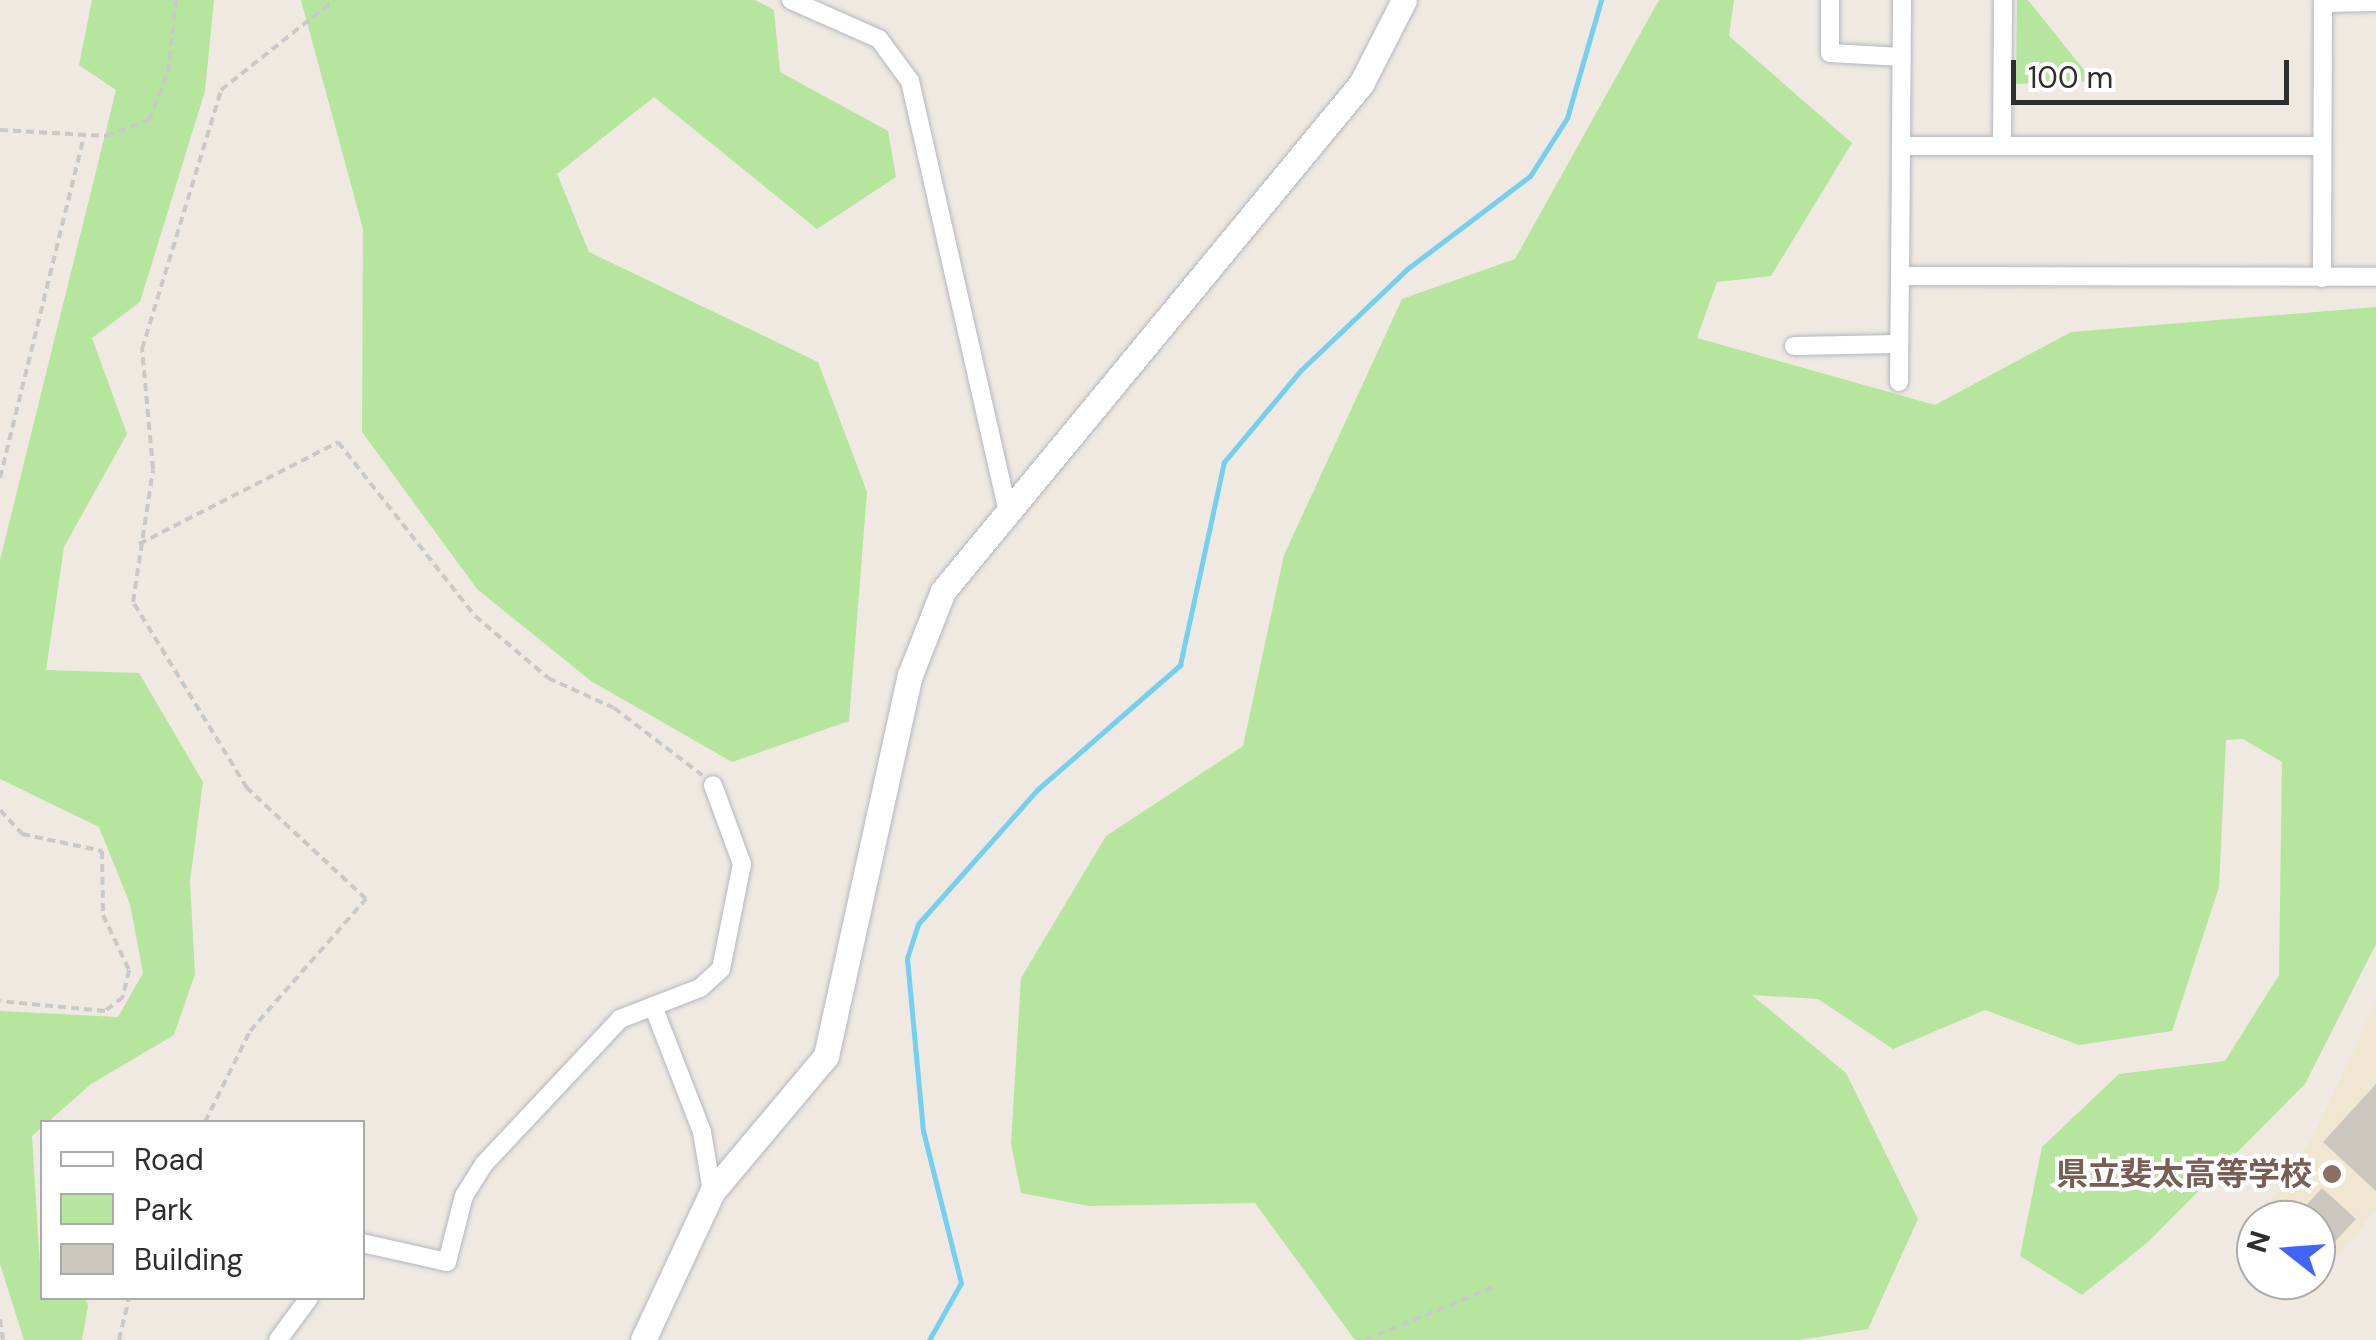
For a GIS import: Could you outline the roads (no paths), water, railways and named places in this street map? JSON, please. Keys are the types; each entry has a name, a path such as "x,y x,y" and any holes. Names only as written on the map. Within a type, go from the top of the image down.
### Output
{"street":[{"path":"792,0 878,39 910,81 1008,518"},
{"path":"643,1340 712,1192 826,1056 926,623 1361,84 1404,0"},
{"path":"1830,0 1830,53 1902,57"},
{"path":"1898,382 1902,0"},
{"path":"2002,146 2003,0"},
{"path":"2322,278 2323,3 2376,2"},
{"path":"1901,146 2322,146"},
{"path":"1900,276 2376,278"},
{"path":"1794,346 1899,344"},
{"path":"365,1244 446,1262 464,1196 484,1164 620,1019 713,979 732,950 742,864 712,784"},
{"path":"653,1006 702,1132 712,1192"},
{"path":"278,1340 308,1300"}],"waterway":[{"path":"929,1340 961,1283 923,1131 907,958 918,924 1038,789 1180,665 1224,462 1301,370 1407,269 1530,176 1567,118 1601,0"}],"place":[{"name":"県立斐太高等学校","path":"2332,1174"}]}
